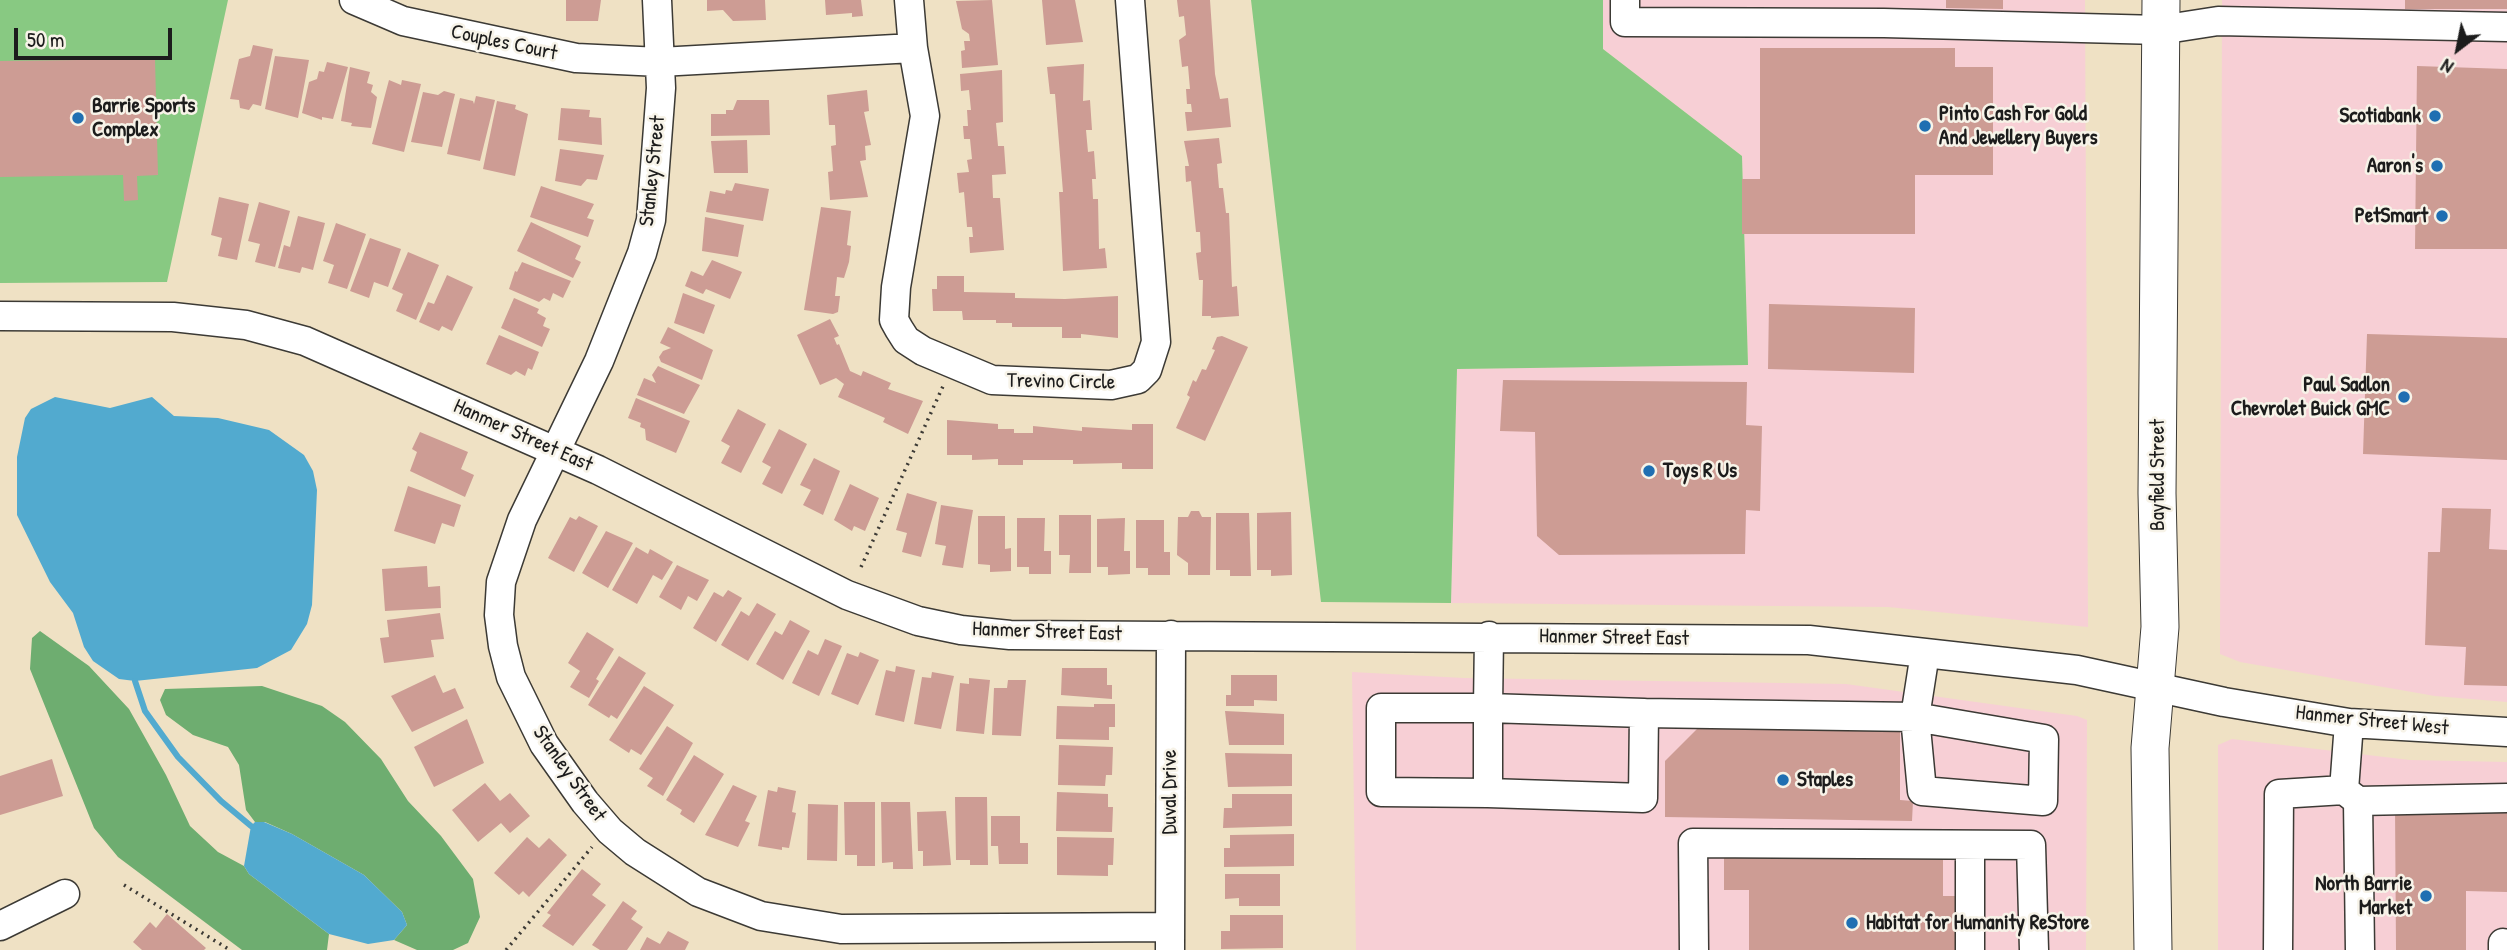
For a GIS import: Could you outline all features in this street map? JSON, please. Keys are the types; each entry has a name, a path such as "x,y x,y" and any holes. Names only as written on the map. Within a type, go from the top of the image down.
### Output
{"main road":[{"name":"Bayfield Street","path":"2153,950 2150,747 2160,627 2157,493 2161,15"}],"street":[{"name":"Couples Court","path":"354,0 403,21 576,58 660,62"},
{"name":"Stanley Street","path":"657,0 660,62 658,162 651,220 642,253 599,361 512,544 501,582 499,615 503,646 512,677 544,744 584,802 635,852 667,875 708,896 761,916 797,924 1170,939"},
{"name":"Trevino Circle","path":"909,0 913,48 922,90 924,127 897,287 894,320 906,340 953,366 1009,383 1125,384 1138,379 1147,370 1154,356 1156,318 1130,0"},
{"path":"1625,0 1625,22 1694,12 1932,12 2161,15 2218,21 2507,27"},
{"path":"660,62 913,48"},
{"name":"Hanmer Street East","path":"0,316 173,317 277,332 344,356 556,451 667,503 847,595 918,621 961,630 1010,635 1809,640 2077,670 2155,687"},
{"name":"Duval Drive","path":"1170,939 1171,635"},
{"path":"1488,793 1489,636"},
{"path":"1644,713 1643,798 1381,792 1381,708 1488,708 1915,717 2044,739 2043,801 1922,790 1915,717 1925,653"},
{"name":"Hanmer Street West","path":"2155,687 2348,723 2507,732"},
{"path":"2348,723 2360,950"},
{"path":"2278,950 2278,794 2507,799"},
{"path":"1694,950 1693,843 1970,847 2031,845 2034,950"},
{"path":"1970,847 1970,950"},
{"path":"0,926 65,894"},
{"path":"2503,950 2503,943 2507,944"}],"path":[{"path":"861,567 953,366"},
{"path":"506,950 592,847"},
{"path":"124,885 230,950"}],"shaded area":[{"path":"1600,0 2085,0 2088,627 1888,607 1451,603 1457,369 1748,364 1742,156 1603,49"},
{"path":"2222,0 2507,0 2507,702 2435,696 2240,662 2220,654"},
{"path":"1352,672 1464,678 1846,684 2077,716 2087,720 2086,950 1356,950"},
{"path":"2232,739 2410,760 2507,762 2507,950 2218,950 2218,745"}],"green space":[{"path":"0,0 228,0 167,282 0,283"},
{"path":"1251,0 1603,0 1603,49 1742,156 1748,365 1457,369 1451,603 1321,602"},
{"path":"40,631 89,666 129,709 166,775 190,826 218,852 244,866 249,874 329,934 327,950 242,950 118,857 94,828 30,669 32,638"},
{"path":"262,686 322,706 345,722 381,759 408,801 441,836 473,879 480,917 468,943 453,950 417,950 394,940 407,925 402,912 364,875 292,834 265,822 255,822 246,810 239,765 228,747 193,735 166,715 160,700 165,689"}],"water":[{"path":"55,397 110,408 152,397 174,416 218,418 269,430 304,455 313,471 317,490 312,605 307,624 291,650 257,668 135,681 119,679 93,661 84,647 73,613 50,582 17,515 17,457 25,418 31,409"},
{"path":"255,822 264,822 292,834 364,875 402,912 407,925 394,940 368,944 329,934 249,874 244,866 251,826"}],"building":[{"path":"566,0 601,0 598,21 566,21"},
{"path":"707,0 765,0 766,20 733,21 723,10 707,11"},
{"path":"825,0 861,0 863,16 852,17 852,13 826,15"},
{"path":"992,0 998,65 962,68 961,51 965,50 964,41 970,41 969,34 962,29 956,1"},
{"path":"1042,0 1075,0 1083,42 1046,45"},
{"path":"1177,0 1210,0 1215,74 1220,99 1228,98 1231,127 1187,131 1185,112 1192,112 1191,104 1187,104 1186,89 1190,89 1188,66 1182,67 1179,40 1186,35 1184,16 1179,17"},
{"path":"1946,0 2003,0 2003,9 1946,8"},
{"path":"2405,0 2507,0 2507,9 2405,9"},
{"path":"253,45 273,49 261,106 253,104 249,110 240,108 239,100 230,99 239,59 250,56"},
{"path":"1760,48 1955,48 1955,67 1993,67 1993,175 1915,175 1915,234 1742,234 1742,179 1760,179"},
{"path":"275,56 309,60 298,118 265,109"},
{"name":"Barrie Sports Complex","path":"155,59 158,175 137,176 138,200 124,201 123,175 0,177 0,61"},
{"path":"327,62 348,67 333,119 322,117 322,120 302,113 309,82 317,79 319,71 324,72"},
{"path":"1084,64 1083,101 1090,100 1092,130 1086,130 1088,152 1094,151 1096,179 1092,179 1093,199 1098,199 1099,249 1105,248 1107,268 1063,271 1059,192 1063,192 1055,94 1050,94 1047,67"},
{"path":"2417,66 2507,69 2507,249 2415,249"},
{"path":"350,67 370,72 367,83 373,85 371,92 377,97 371,128 351,126 352,123 341,121"},
{"path":"1002,70 1003,122 996,123 998,146 1004,146 1006,174 992,175 993,198 1000,198 1004,250 970,253 969,237 973,237 972,227 967,227 964,192 959,193 957,173 969,172 967,160 972,159 970,139 964,139 963,126 968,126 967,110 971,110 969,90 961,91 960,74"},
{"path":"389,80 401,85 402,80 421,84 404,152 372,144"},
{"path":"867,90 869,111 864,112 871,145 865,146 866,160 860,161 868,197 830,200 828,172 833,171 831,146 836,145 835,125 829,125 827,95"},
{"path":"444,91 455,94 442,147 411,142 423,92 438,95"},
{"path":"476,96 495,100 480,161 447,154 460,98 473,101 474,104"},
{"path":"737,100 769,100 770,135 711,136 711,114 726,114 726,110 733,110"},
{"path":"497,101 516,105 515,109 528,114 515,176 483,169"},
{"path":"561,108 590,110 589,117 601,118 602,145 558,140"},
{"path":"1219,138 1222,163 1217,164 1219,188 1223,188 1226,213 1229,213 1232,287 1237,286 1239,316 1211,318 1202,316 1203,280 1199,280 1196,253 1201,252 1200,232 1196,232 1191,181 1186,182 1185,166 1189,166 1184,141"},
{"path":"747,140 748,173 714,173 711,141"},
{"path":"560,149 604,155 597,180 587,179 581,186 555,181"},
{"path":"735,183 769,189 763,221 706,212 710,191 725,194 726,190 732,191"},
{"path":"541,186 594,204 587,218 594,220 588,237 530,217"},
{"path":"219,197 249,204 237,260 218,256 222,238 211,235"},
{"path":"259,202 290,211 275,267 255,262 260,244 248,241"},
{"path":"821,207 851,211 847,245 851,246 849,262 844,278 837,277 835,296 840,296 838,312 833,314 804,310"},
{"path":"298,216 325,223 313,270 302,267 300,273 278,268 284,245 290,247"},
{"path":"705,217 744,225 738,257 702,251"},
{"path":"531,222 581,246 575,259 581,262 573,278 517,251"},
{"path":"336,223 366,234 347,289 328,283 334,265 323,261"},
{"path":"370,238 401,249 388,287 374,282 369,298 350,291"},
{"path":"408,252 439,265 416,320 396,311 403,294 392,289"},
{"path":"712,260 742,272 730,299 706,289 703,294 685,286 691,271 703,276"},
{"path":"522,262 571,281 563,298 553,293 550,301 544,298 539,302 509,289 515,271 517,272"},
{"path":"447,275 473,287 452,331 442,326 439,331 419,322 428,302 434,304"},
{"path":"937,276 964,276 964,292 1015,293 1015,298 1118,296 1118,338 1081,334 1081,338 1062,338 1062,327 1012,327 1012,323 996,323 996,320 963,320 962,311 933,311 932,289 937,289"},
{"path":"683,293 715,305 704,334 674,323"},
{"path":"514,298 539,309 537,313 546,318 543,326 550,329 542,347 501,328"},
{"path":"1769,304 1915,308 1914,373 1768,369"},
{"path":"830,319 839,336 834,338 850,371 861,376 863,371 891,383 888,389 923,401 908,434 883,422 885,418 838,397 844,384 836,378 820,385 797,335"},
{"path":"668,327 713,350 702,380 661,362 659,357 663,351 671,348 660,343"},
{"path":"2367,334 2507,338 2507,460 2363,454"},
{"path":"499,335 539,352 532,370 528,368 525,376 516,371 511,375 486,364"},
{"path":"1222,336 1248,347 1205,441 1176,428 1190,397 1187,395 1193,380 1196,382 1202,369 1206,370 1215,350 1212,349 1217,337"},
{"path":"658,366 700,385 684,414 637,395 644,378 656,383 652,375"},
{"name":"Toys R Us","path":"1503,380 1747,382 1746,425 1762,426 1760,511 1746,510 1745,554 1559,555 1537,536 1535,432 1500,431"},
{"path":"636,398 690,421 676,453 646,440 645,429 640,427 641,423 628,418"},
{"path":"738,409 766,424 741,473 721,463 730,446 721,441"},
{"path":"947,420 998,424 998,429 1014,429 1014,433 1033,433 1033,426 1082,431 1082,427 1132,430 1132,424 1153,424 1153,469 1122,469 1122,463 1073,464 1073,460 1023,460 1023,465 998,465 998,459 972,460 972,455 947,455"},
{"path":"779,429 807,444 782,494 762,484 771,467 762,462"},
{"path":"420,432 468,452 461,469 474,475 465,497 410,471 417,452 412,449"},
{"path":"814,458 840,471 823,515 803,505 811,490 800,485"},
{"path":"850,484 879,498 865,531 854,526 852,531 834,520"},
{"path":"408,486 461,505 454,527 442,523 435,544 394,531"},
{"path":"907,493 937,502 921,557 902,552 907,533 896,530"},
{"path":"941,505 973,510 963,568 942,565 946,546 935,544"},
{"path":"2442,508 2491,509 2489,549 2507,550 2507,686 2464,685 2466,647 2425,645 2428,552 2440,552"},
{"path":"1191,511 1199,511 1202,517 1211,517 1210,575 1188,575 1188,563 1177,555 1178,517 1188,517"},
{"path":"1291,512 1292,575 1271,576 1271,570 1257,570 1257,513"},
{"path":"1216,513 1249,513 1251,576 1230,576 1230,570 1216,570"},
{"path":"1059,515 1091,515 1091,573 1069,573 1070,555 1059,555"},
{"path":"579,516 598,526 574,572 548,558 570,517 576,520"},
{"path":"978,516 1005,516 1005,549 1011,548 1011,571 990,572 990,565 978,564"},
{"path":"1017,518 1045,518 1044,551 1051,551 1051,574 1029,574 1029,567 1017,567"},
{"path":"1125,518 1124,551 1130,551 1130,574 1108,575 1108,567 1097,567 1097,519"},
{"path":"1136,520 1164,520 1164,552 1170,552 1170,575 1148,575 1148,568 1136,568"},
{"path":"606,531 633,543 608,588 582,573"},
{"path":"636,547 648,554 650,549 673,562 662,580 653,575 637,604 612,590"},
{"path":"677,565 709,580 697,601 688,596 681,610 659,597"},
{"path":"427,566 428,587 440,586 441,608 385,611 382,569"},
{"path":"728,590 742,598 716,642 693,628 714,592 723,597"},
{"path":"757,603 776,614 748,661 721,645 741,611 749,616"},
{"path":"440,613 444,639 431,640 434,657 384,663 380,638 389,637 387,620"},
{"path":"790,620 810,631 783,680 756,664 775,631 782,635"},
{"path":"587,632 614,649 596,679 599,681 589,698 570,687 580,671 568,663"},
{"path":"825,639 842,646 819,696 792,683 808,650 818,655"},
{"path":"860,652 879,660 858,705 831,694 847,653 858,657"},
{"path":"619,656 646,673 617,719 611,715 609,718 588,705"},
{"path":"896,666 915,670 904,722 875,715 886,670 895,672"},
{"path":"1062,668 1107,668 1107,685 1112,685 1112,699 1061,695"},
{"path":"932,672 954,676 941,729 914,724 922,677 931,678"},
{"path":"435,675 443,693 455,688 464,708 412,732 391,696"},
{"path":"1231,675 1277,675 1277,701 1254,700 1254,706 1226,706 1226,695 1231,695"},
{"path":"969,678 990,680 984,734 956,731 960,683 969,684"},
{"path":"1008,680 1026,680 1021,736 992,735 994,688 1007,688"},
{"path":"644,686 674,705 641,755 631,749 629,753 609,740"},
{"path":"1094,704 1115,704 1115,727 1109,727 1109,740 1056,739 1057,706 1094,707"},
{"path":"1225,711 1284,714 1284,745 1229,745"},
{"path":"467,719 484,763 434,787 414,747"},
{"name":"Staples","path":"1701,725 1900,730 1900,800 1913,801 1912,821 1665,817 1665,761"},
{"path":"667,726 693,743 663,796 647,786 653,778 639,769"},
{"path":"1059,745 1113,747 1112,775 1106,775 1105,786 1058,785"},
{"path":"1225,753 1292,754 1292,786 1228,787"},
{"path":"694,755 724,774 694,823 680,814 682,810 666,800"},
{"path":"52,759 63,796 0,815 0,776"},
{"path":"485,783 500,801 510,793 530,816 510,833 501,823 478,842 452,810"},
{"path":"733,785 757,796 745,821 750,823 738,847 705,835"},
{"path":"778,787 796,791 792,812 796,813 789,848 782,847 782,850 758,846 768,790 777,792"},
{"path":"1057,792 1108,794 1108,807 1113,807 1112,832 1056,831"},
{"path":"1232,794 1292,794 1292,826 1223,828 1224,808 1232,808"},
{"path":"955,797 987,797 988,865 970,865 970,860 956,860"},
{"path":"844,802 875,802 875,866 857,866 857,855 845,855"},
{"path":"881,802 910,802 913,869 893,869 893,862 882,863"},
{"path":"808,804 838,805 837,861 807,860"},
{"path":"2395,806 2507,806 2507,892 2466,891 2466,950 2396,950"},
{"path":"946,811 951,865 923,866 923,851 918,851 917,812"},
{"path":"991,816 1020,816 1020,843 1028,843 1028,864 999,864 998,846 991,846"},
{"path":"1294,834 1294,866 1224,867 1224,848 1230,848 1230,835"},
{"path":"527,837 539,848 549,838 567,855 529,897 523,891 519,895 494,873"},
{"path":"1057,837 1114,838 1113,865 1108,865 1108,876 1057,875"},
{"name":"Habitat for Humanity ReStore","path":"1724,851 1943,853 1943,896 1955,896 1955,950 1749,950 1749,890 1724,890"},
{"path":"582,869 601,884 592,895 606,905 573,946 542,926 551,915 547,913"},
{"path":"1225,874 1280,874 1280,906 1239,906 1239,898 1225,899"},
{"path":"623,901 637,911 631,919 643,927 627,950 600,950 592,945"},
{"path":"167,914 206,948 142,950 133,942 150,922 156,928"},
{"path":"1230,915 1283,915 1283,948 1221,949 1221,931 1230,931"},
{"path":"668,931 689,942 685,950 640,950 647,937 660,944"}],"waterway":[{"path":"135,681 145,711 178,757 221,801 251,826"}],"place":[{"name":"Scotiabank","path":"2435,116"},
{"name":"Barrie Sports Complex","path":"78,118"},
{"name":"Pinto Cash For Gold And Jewellery Buyers","path":"1925,126"},
{"name":"Aaron's","path":"2437,166"},
{"name":"PetSmart","path":"2442,216"},
{"name":"Paul Sadlon Chevrolet Buick GMC","path":"2404,397"},
{"name":"Toys R Us","path":"1649,471"},
{"name":"Staples","path":"1783,780"},
{"name":"North Barrie Market","path":"2426,896"},
{"name":"Habitat for Humanity ReStore","path":"1852,923"}]}
